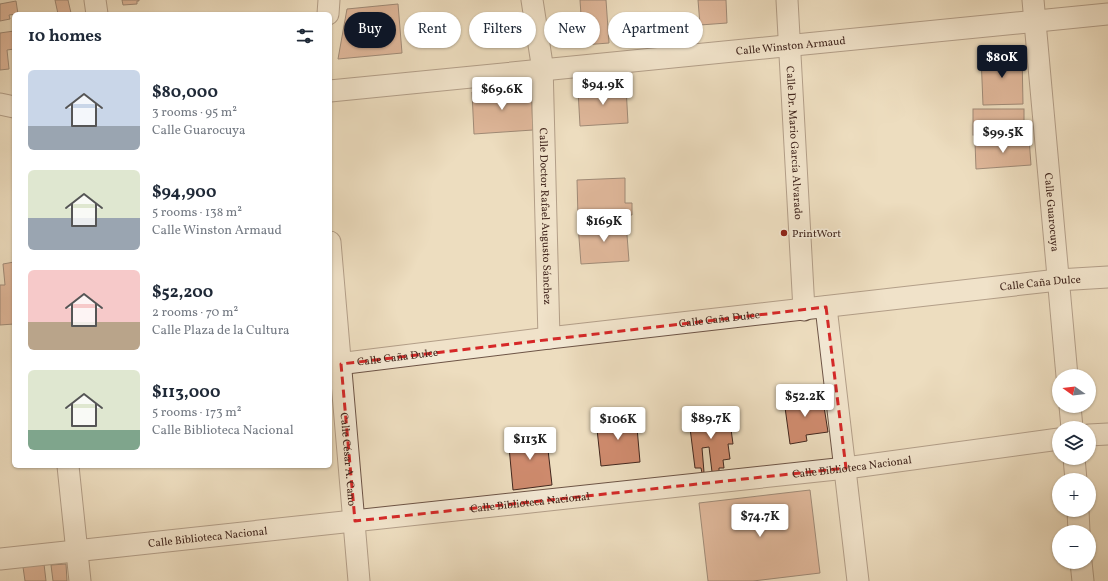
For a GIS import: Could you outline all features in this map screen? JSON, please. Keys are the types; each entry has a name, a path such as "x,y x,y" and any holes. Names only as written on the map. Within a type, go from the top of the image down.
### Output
{"street":[{"path":"96,0 97,12"},
{"path":"328,0 328,12"},
{"name":"Calle Doctor Rafael Augusto Sánchez","path":"532,0 542,70 549,338"},
{"name":"Calle Dr. Mario García Alvarado","path":"787,0 804,310"},
{"name":"Calle Winston Armaud","path":"332,91 790,45 1035,10 1108,14"},
{"name":"Calle Guarocuya","path":"1035,10 1066,369"},
{"path":"0,104 12,107"},
{"name":"Calle Caña Dulce","path":"336,365 549,338 1058,280 1108,277"},
{"name":"Calle César A. Cano","path":"332,283 336,365 354,521 358,581"},
{"path":"826,307 858,581"},
{"path":"1096,435 1108,434"},
{"name":"Calle Biblioteca Nacional","path":"0,559 846,468 1052,440"},
{"path":"68,468 80,581"},
{"path":"1082,569 1083,581"}],"highlighted area":[{"path":"826,307 846,468 355,521 341,364"}],"building":[{"path":"55,0 68,0 71,12 58,12"},
{"path":"122,0 139,1 137,1 137,4 123,5"},
{"path":"580,0 606,0 608,43 600,44 600,12 581,12"},
{"path":"698,0 726,0 727,23 703,25 703,12 699,12"},
{"path":"16,1 18,12 12,12 12,15 9,15 10,19 0,21 0,4"},
{"path":"398,4 402,53 338,59 344,26 344,48 396,48 396,12 346,12 347,9"},
{"path":"12,31 12,49 7,50 9,69 0,70 0,33"},
{"path":"1022,54 1023,104 983,105 981,55"},
{"path":"626,87 628,123 580,126 578,90"},
{"path":"531,88 533,130 474,134 472,92"},
{"path":"973,109 1024,109 1024,135 973,135"},
{"path":"1029,138 1031,165 976,169 975,142"},
{"path":"625,178 625,203 632,203 632,215 578,217 577,180"},
{"path":"626,222 629,261 581,264 578,225"},
{"path":"12,262 12,324 0,325 0,285 5,285 3,264"},
{"path":"822,394 828,432 806,435 807,441 790,444 784,400"},
{"path":"729,414 733,444 728,444 730,459 723,460 724,468 719,468 719,471 712,472 709,447 702,448 704,472 702,473 701,468 695,468 689,420"},
{"path":"636,416 640,462 601,466 596,420"},
{"path":"546,432 552,485 513,490 508,436"},
{"path":"810,490 820,573 753,581 708,581 699,503"},
{"path":"44,564 46,581 25,581 23,567"},
{"path":"66,564 67,581 53,581 51,565"}],"place":[{"name":"PrintWort","path":"784,233"}]}
